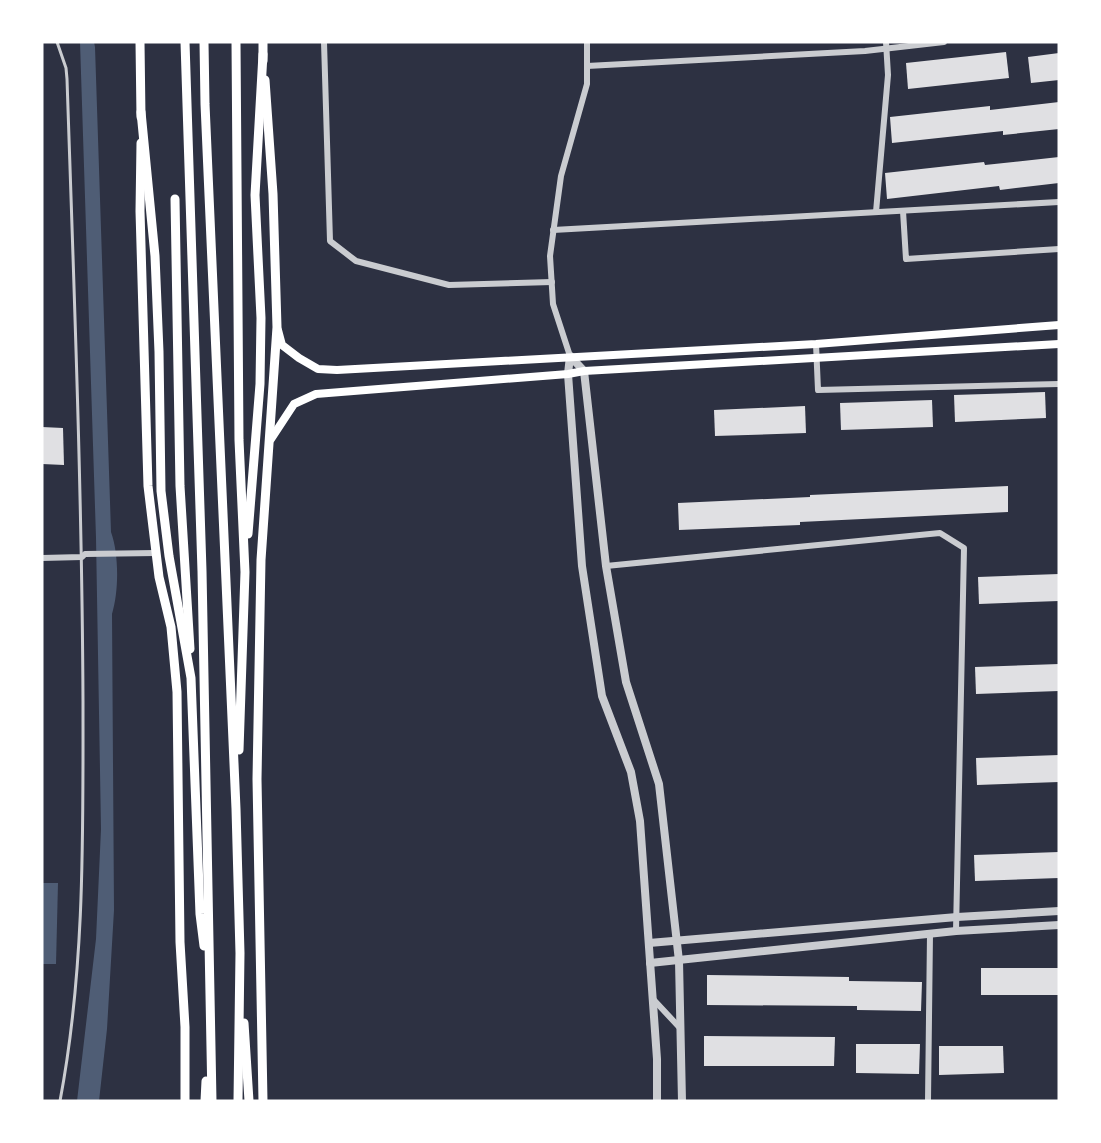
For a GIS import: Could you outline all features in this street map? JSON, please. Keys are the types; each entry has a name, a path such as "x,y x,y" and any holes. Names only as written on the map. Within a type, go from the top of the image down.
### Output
{"main road":[{"path":"140,42 140,211 146,460 159,577 171,627 177,692 180,942 185,1027 185,1101"},
{"path":"185,42 202,536 212,1101"},
{"path":"204,42 240,953 249,1101"},
{"path":"236,42 239,441 245,572"},
{"path":"236,809 245,572 260,384 261,318 255,195 263,42"},
{"path":"263,54 273,194 277,327 261,560 257,779 263,1101"},
{"path":"141,112 155,256 161,491 169,556 191,678"},
{"path":"175,199 180,486 191,678 200,914 210,987"},
{"path":"277,327 282,345 299,358 318,369 337,370 816,344 1059,325"},
{"path":"271,439 294,404 316,394 584,371 1059,344"},
{"path":"238,1101 240,953"},
{"path":"205,1101 212,1019"}],"street":[{"path":"324,42 330,241 356,261 449,285 552,282"},
{"path":"587,42 587,84 561,176 550,256 553,304 570,356 568,374 584,578 602,696 631,772 640,821 657,1059 657,1101"},
{"path":"587,66 809,55 865,51 886,45 944,42"},
{"path":"876,212 888,75 886,45"},
{"path":"554,231 1059,202"},
{"path":"903,211 906,259 1059,249"},
{"path":"816,344 819,390 1059,384"},
{"path":"570,356 584,371 606,566 626,682 658,784 679,961 682,1101"},
{"path":"606,566 940,533 964,548 956,931"},
{"path":"42,558 156,553"},
{"path":"648,943 957,917 1059,911"},
{"path":"650,963 956,931 1059,925"},
{"path":"928,1101 930,934"},
{"path":"653,999 681,1028"}],"lane":[{"path":"57,42 66,68 67,79 84,555 83,868 73,1014 60,1101"}],"water":[{"path":"80,42 94,42 95,47 111,532 116,551 117,573 112,614 114,910 107,1029 99,1101 77,1101 96,939 101,829 96,538"},
{"path":"42,883 58,883 56,964 42,964"}],"building":[{"path":"1006,52 1009,78 908,89 906,63"},
{"path":"1059,53 1059,80 1031,83 1028,57"},
{"path":"1059,102 1059,129 1003,135 1003,131 892,143 890,117 990,106 990,110"},
{"path":"1059,157 1059,183 1000,190 999,186 887,199 885,173 984,162 985,165"},
{"path":"1045,392 1046,418 955,422 954,395"},
{"path":"932,400 933,427 841,430 840,403"},
{"path":"805,406 806,433 715,436 714,410"},
{"path":"42,427 63,428 64,465 42,464"},
{"path":"1008,486 1008,512 679,530 678,503"},
{"path":"1059,574 1059,601 979,604 978,577"},
{"path":"1059,664 1059,691 976,694 975,667"},
{"path":"1059,755 1059,782 977,785 976,758"},
{"path":"1059,852 1059,878 975,881 974,855"},
{"path":"981,968 1059,968 1059,995 981,995"},
{"path":"707,975 849,977 849,981 922,982 921,1011 857,1010 857,1006 707,1005"},
{"path":"704,1036 835,1037 834,1066 704,1066"},
{"path":"856,1044 920,1044 919,1074 856,1073"},
{"path":"939,1046 1003,1046 1004,1073 939,1075"}]}
